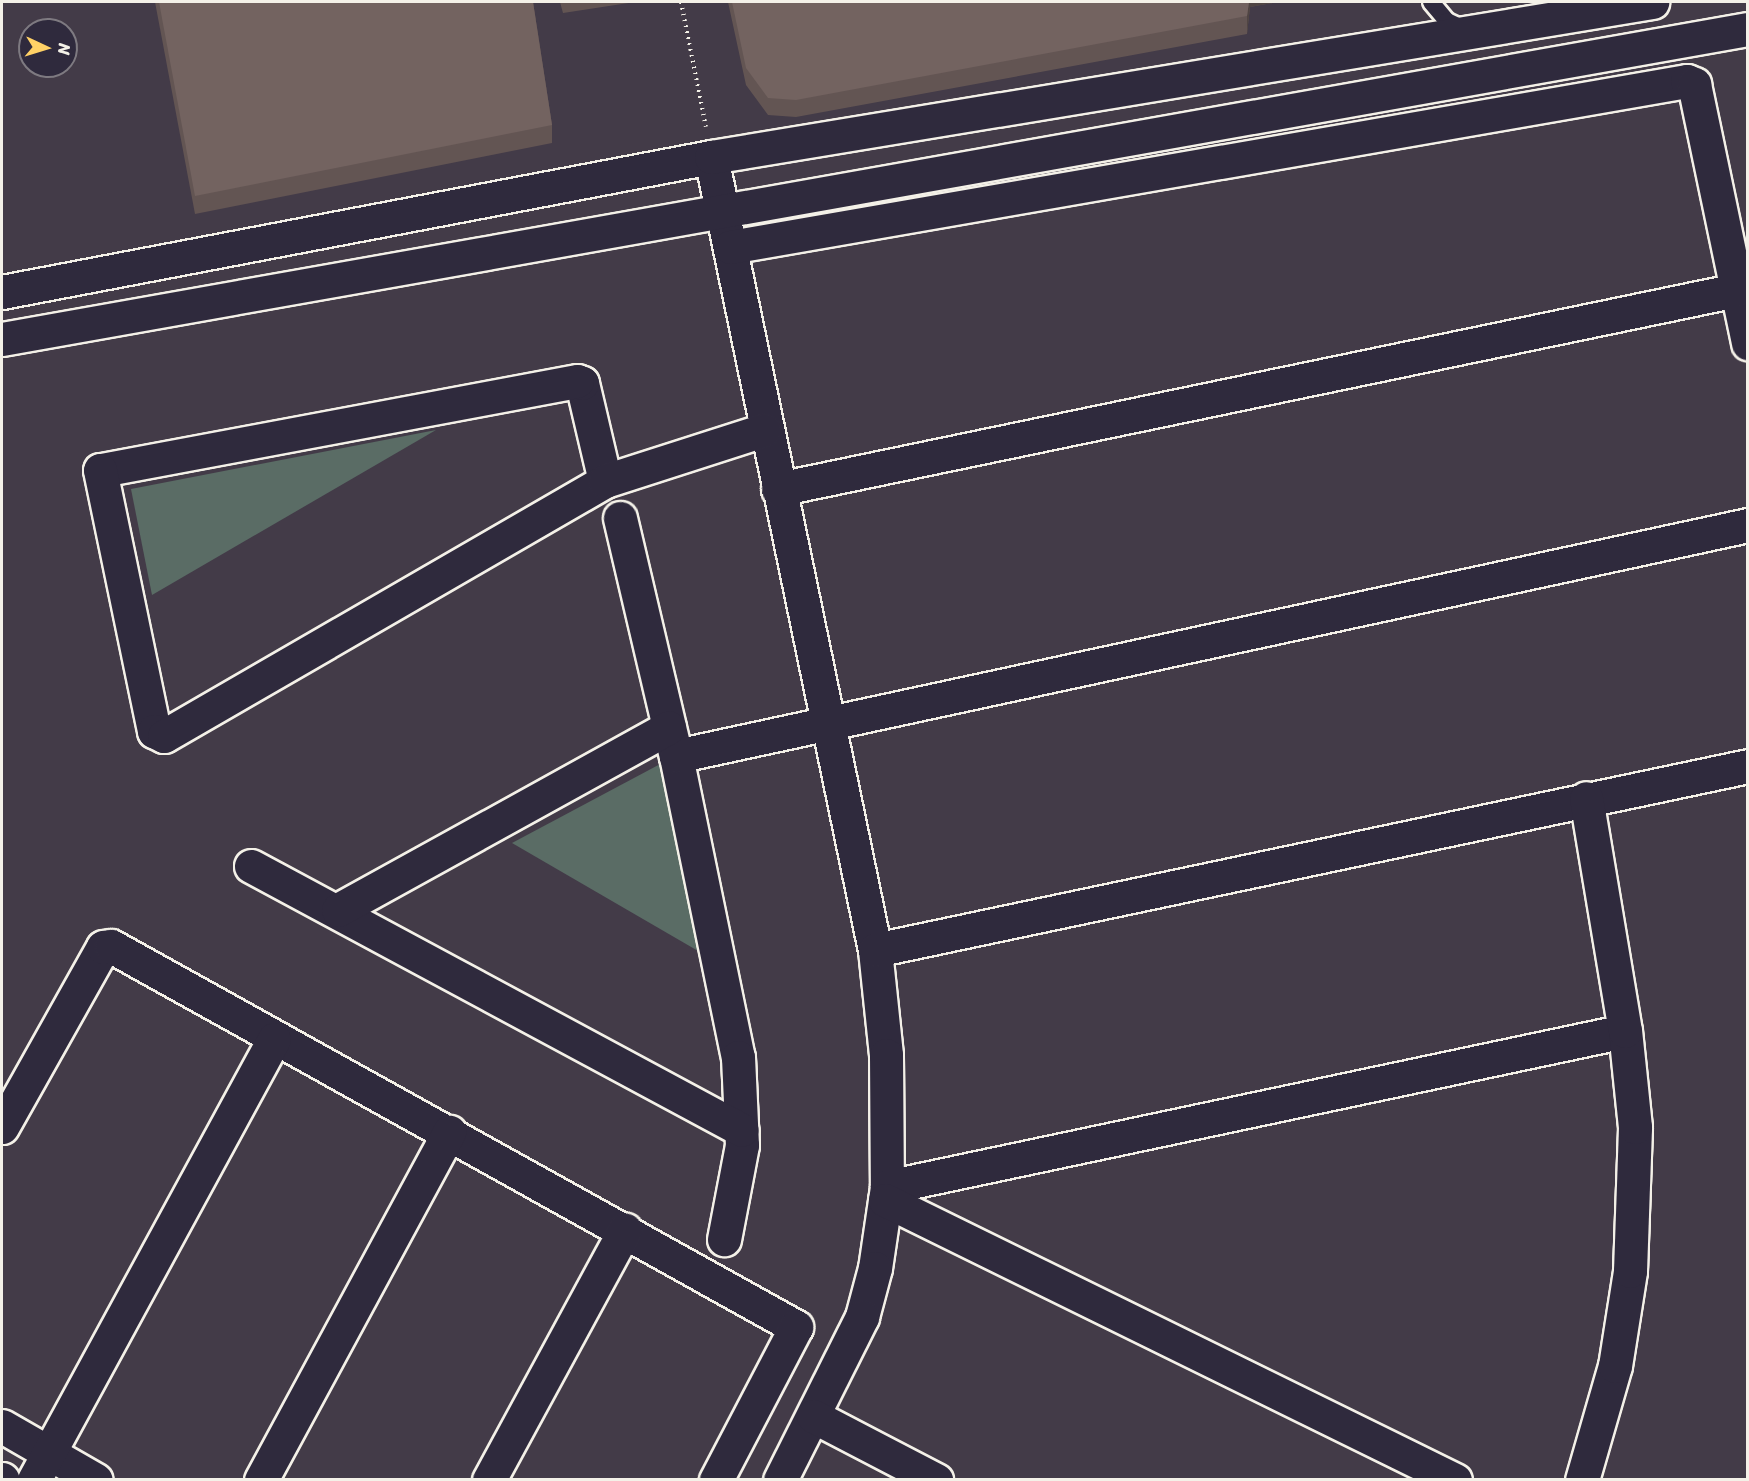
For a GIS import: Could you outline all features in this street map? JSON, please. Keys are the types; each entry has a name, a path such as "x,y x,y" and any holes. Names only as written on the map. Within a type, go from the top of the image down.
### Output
{"street":[{"path":"2,292 711,157 1652,2"},
{"path":"2,339 722,208 1748,29"},
{"path":"1690,38 1748,45"},
{"path":"730,247 1687,81 1694,84 1748,343"},
{"path":"711,157 764,430 875,950 886,1055 886,1193 862,1317 780,1479"},
{"path":"778,489 1736,290"},
{"path":"605,481 582,383 577,381 100,470 154,731 164,736 605,481 764,430"},
{"path":"620,519 673,742 738,1057 742,1130 724,1239"},
{"path":"338,910 673,742 828,723 1748,525"},
{"path":"875,950 1586,798 1748,766"},
{"path":"1582,1479 1615,1366 1630,1271 1635,1127 1625,1030 1586,798"},
{"path":"251,866 338,910 742,1130"},
{"path":"2,1127 106,945 274,1039 625,1229 797,1329 716,1479"},
{"path":"886,1193 1625,1030"},
{"path":"42,1466 274,1039"},
{"path":"261,1479 449,1132"},
{"path":"886,1193 1455,1479"},
{"path":"489,1479 625,1229"},
{"path":"813,1416 936,1479"},
{"path":"2,1426 42,1466 96,1479"}],"lane":[{"path":"1431,2 1448,21 1469,32"}],"path":[{"path":"681,2 711,157"}],"green space":[{"path":"436,430 152,595 131,489"},
{"path":"664,762 705,955 512,843"}],"building":[{"path":"159,2 533,2 552,125 195,196"},
{"path":"732,2 1249,2 1247,16 796,100 768,98 746,68"}]}
